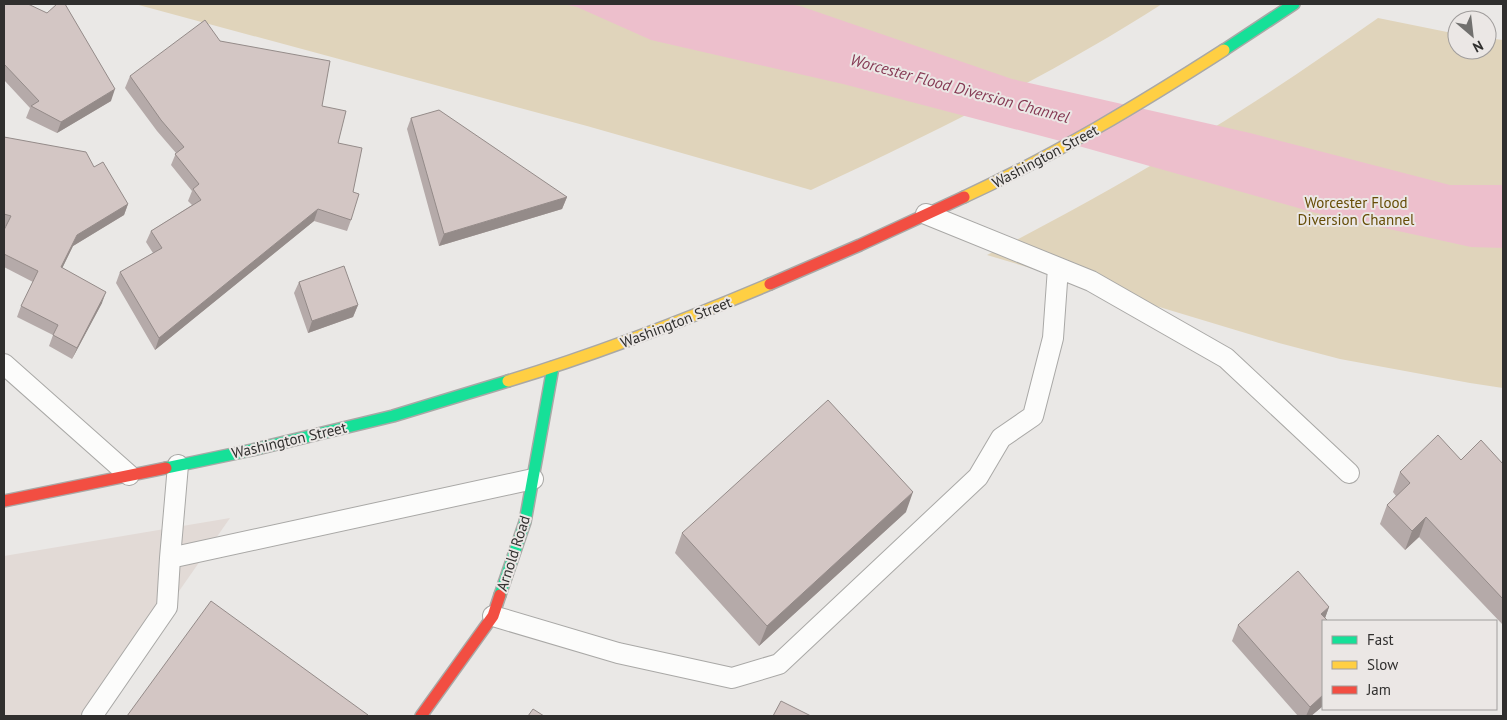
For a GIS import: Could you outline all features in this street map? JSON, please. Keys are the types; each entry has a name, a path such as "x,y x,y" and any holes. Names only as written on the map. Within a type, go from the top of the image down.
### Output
{"main road":[{"name":"Washington Street","path":"4,500 252,450 393,416 553,368 709,310 793,275 1016,173 1101,127 1167,87 1294,4"},
{"name":"Arnold Road","path":"421,716 493,616 525,522 553,368"}],"lane":[{"path":"926,214 1091,281 1226,358 1349,473"},
{"path":"493,616 618,653 732,678 779,664 978,477 1001,438 1033,416 1053,338 1058,268"},
{"path":"4,364 129,475"},
{"path":"92,716 167,608 178,465"},
{"path":"170,558 533,479"}],"shaded area":[{"path":"230,518 92,716 4,716 4,556"}],"green space":[{"name":"Worcester Flood Diversion Channel","path":"135,4 1162,4 1077,55 990,103 811,190 587,126"},
{"name":"Worcester Flood Diversion Channel","path":"1378,18 1447,32 1447,60 1497,60 1497,39 1503,40 1503,388 1340,359 1279,343 987,255 1099,196 1154,164 1230,118"}],"water":[{"path":"563,4 787,4 800,6 1012,79 1250,133 1450,185 1503,185 1503,248 1471,247 1316,213 1068,143 843,84 651,40 577,7"}],"building":[{"path":"4,4 28,4 47,13 57,4 65,4 115,89 61,122 31,106 39,101 4,64"},
{"path":"205,20 220,41 330,61 322,106 346,111 338,143 362,148 353,192 359,194 351,220 318,209 159,338 120,272 162,248 151,231 201,200 193,189 199,184 175,154 184,147 161,120 130,76"},
{"path":"439,110 567,197 444,234 411,118"},
{"path":"4,137 86,152 94,167 103,162 128,204 77,235 61,267 106,292 77,348 53,335 58,325 21,306 38,271 4,254 4,230 11,216 4,214"},
{"path":"344,266 358,305 312,321 299,282"},
{"path":"828,400 913,492 767,626 682,533"},
{"path":"1438,435 1461,460 1481,440 1503,464 1503,599 1426,517 1412,531 1387,505 1410,483 1400,472"},
{"path":"1298,571 1329,607 1321,614 1327,620 1322,620 1322,696 1310,707 1238,625"},
{"path":"211,601 368,715 127,716"},
{"path":"781,701 811,716 773,716"},
{"path":"533,709 544,716 528,716"}],"traffic: fast":[{"path":"1224,50 1294,4"},
{"path":"500,595 525,522 553,367"},
{"path":"166,468 252,450 393,416 508,381"}],"traffic: slow":[{"path":"964,197 1031,164 1097,128 1224,50"},
{"path":"508,381 575,360 641,336 770,284"}],"traffic: jam":[{"path":"770,284 964,197"},
{"path":"4,501 166,468"},
{"path":"421,716 493,616 500,595"}]}
